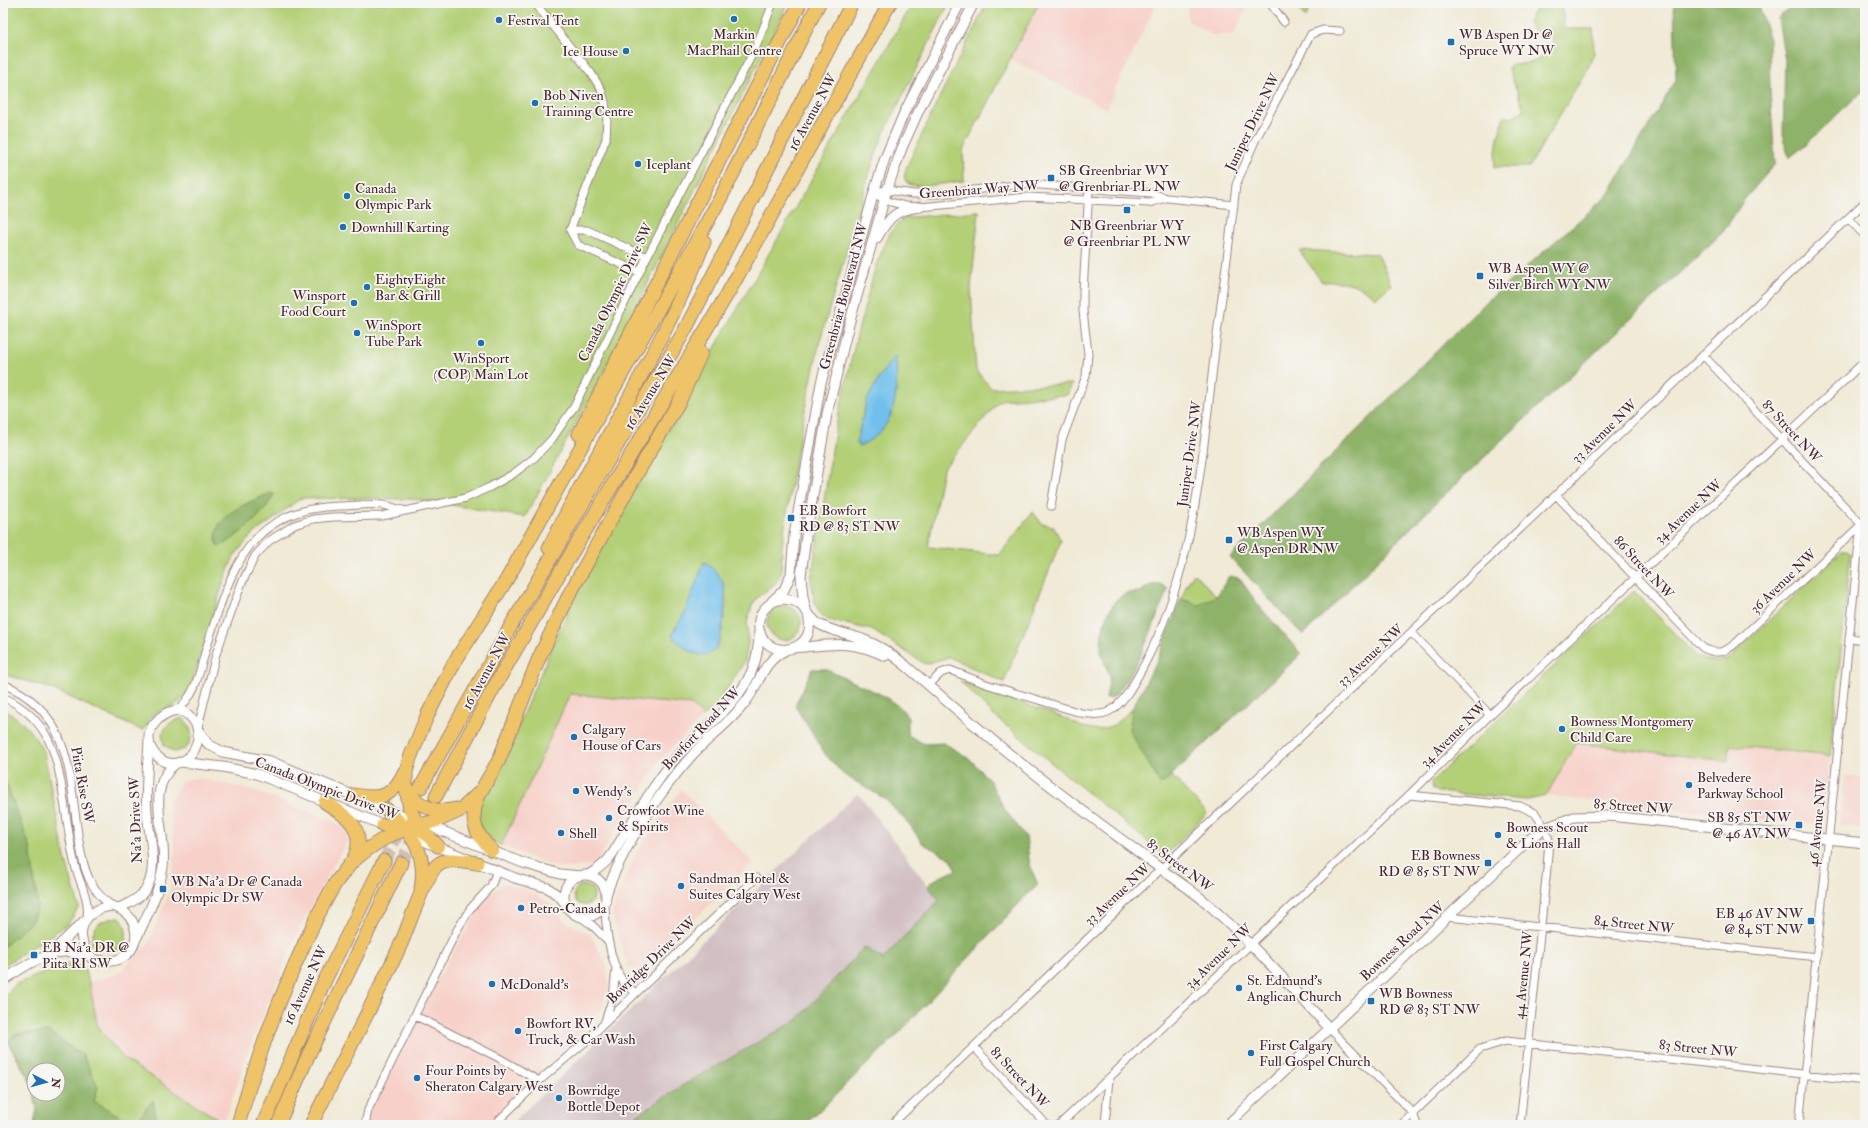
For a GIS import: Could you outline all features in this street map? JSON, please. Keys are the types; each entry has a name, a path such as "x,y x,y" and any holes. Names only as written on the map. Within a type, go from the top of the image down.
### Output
{"highway":[{"path":"507,579 604,383 800,3"},
{"path":"354,795 377,797 390,793 397,787 408,766 419,734 442,685 471,635 507,579 720,200 819,3"},
{"name":"16 Avenue NW","path":"422,787 512,624 685,330 852,3"},
{"name":"16 Avenue NW","path":"436,796 493,689 562,569 728,293 887,9 896,3"},
{"path":"512,624 568,509 655,351 691,275 720,200"},
{"path":"492,850 480,838 473,824 475,805 481,791 499,760 536,664 569,595 625,494 680,400 728,293"},
{"path":"408,766 406,782 407,797 422,864 420,894 414,912"},
{"path":"406,782 412,796 416,801 428,808 442,811 466,806"},
{"path":"349,865 366,849 414,827 452,815 466,806 481,791"},
{"path":"238,1125 265,1043 296,962 331,891 355,856 358,845 355,828 345,815 325,802"},
{"path":"386,809 414,827 438,846"},
{"path":"383,825 414,827"},
{"path":"311,1125 384,980 426,883 436,866 454,860 477,863"},
{"name":"16 Avenue NW","path":"263,1125 322,986 384,861"},
{"path":"278,1125 307,1058 401,863"}],"street":[{"path":"535,3 602,89 608,118 606,139 570,230 578,245 639,272"},
{"name":"Canada Olympic Drive SW","path":"386,809 270,761 218,750 204,741 198,729 216,654 245,573 262,548 280,532 303,521 323,517 382,516 404,510 446,503 478,493 513,474 543,449 560,429 574,407 639,272 756,47 773,3"},
{"name":"Greenbriar Boulevard NW","path":"771,602 784,590 791,574 794,535 821,383 874,192 904,114 960,3"},
{"name":"Greenbriar Boulevard NW","path":"808,613 802,590 802,570 817,470 833,385 870,249 887,190 902,148 920,108 974,3"},
{"path":"1270,3 1284,22"},
{"name":"Juniper Drive NW","path":"929,685 941,673 950,670 986,684 1081,713 1096,714 1107,712 1116,705 1135,681 1155,642 1178,585 1196,504 1236,185 1254,143 1311,34 1323,30 1340,31"},
{"name":"Greenbriar Way NW","path":"874,192 887,190 926,195 1026,184 1150,193 1167,198 1234,205"},
{"path":"1051,506 1062,440 1086,376 1088,349 1083,311 1083,292 1089,189"},
{"name":"Greenbriar Way NW","path":"874,192 884,200 906,206 920,207 1028,197 1149,203 1167,198"},
{"name":"33 Avenue NW","path":"891,1125 1412,633 1865,202"},
{"path":"870,249 884,225 894,214 904,209 920,207"},
{"path":"1848,218 1865,236"},
{"path":"570,230 587,230 647,257"},
{"name":"87 Street NW","path":"1703,355 1782,440 1863,522"},
{"name":"34 Avenue NW","path":"1059,1125 1250,943 1409,795 1490,715 1865,361"},
{"name":"86 Street NW","path":"1556,495 1703,648 1715,652"},
{"name":"Canada Olympic Drive SW","path":"177,710 186,703 194,688 208,641 234,569 244,551 265,530 284,517 306,509 332,506 382,505 404,510"},
{"name":"46 Avenue NW","path":"1800,1125 1849,638 1863,522"},
{"name":"36 Avenue NW","path":"1715,652 1725,652 1736,643 1863,522"},
{"path":"779,599 790,599 800,604 808,613 810,624 808,634 802,643 790,649 776,649 763,638 759,628 761,612 771,602 779,599"},
{"name":"83 Street NW","path":"808,613 817,623 829,629 862,639 876,645 894,656 1025,766 1208,904 1250,943 1330,1029 1413,1113"},
{"name":"Bowfort Road NW","path":"584,876 610,860 656,785 672,764 731,703 744,687 757,657 759,628"},
{"path":"1412,633 1490,715"},
{"path":"1849,638 1865,640"},
{"name":"83 Street NW","path":"790,649 842,643 868,648 906,666"},
{"name":"Bowfort Road NW","path":"635,993 622,980 616,967 608,941 605,898 614,873 632,841 675,776 698,750 743,706 769,662 778,654 790,649"},
{"name":"Piita Rise SW","path":"3,684 23,694 34,702 47,715 59,734 66,752 70,771 80,845 86,873 97,894 115,907"},
{"name":"Piita Rise SW","path":"3,697 25,710 36,722 46,735 55,756 61,776 75,863 81,884 88,899 89,907 85,919"},
{"path":"177,710 189,715 198,729 198,741 194,750 188,757 178,763 166,762 157,756 151,749 149,740 151,729 157,720 166,713 177,710"},
{"name":"Na'a Drive SW","path":"115,907 134,901 144,893 149,881 152,867 151,839 147,813 149,740"},
{"name":"Canada Olympic Drive SW","path":"178,763 227,767 257,774 383,825"},
{"name":"Na'a Drive SW","path":"136,939 158,889 163,867 159,812 160,789 166,773 178,763"},
{"path":"1409,795 1520,806 1535,813 1545,828"},
{"name":"85 Street NW","path":"1545,828 1574,817 1610,816 1865,843"},
{"path":"414,827 492,850 523,863 560,874 584,876 601,882 605,898 603,907 594,914 582,916 577,915 560,897 548,888 515,878 438,846"},
{"name":"Bowness Road NW","path":"1227,1125 1532,837 1545,828"},
{"name":"44 Avenue NW","path":"1520,1125 1549,840 1545,828"},
{"path":"365,1125 368,1110 457,930 470,909 491,886 497,871"},
{"path":"568,907 565,897 566,888 572,880 584,876"},
{"name":"Bowridge Drive NW","path":"494,1125 539,1081 604,1023 756,878"},
{"path":"3,981 19,970 50,954 93,911 102,907 115,907 131,920 135,929 136,939 130,952 117,961 104,962 74,952 50,954"},
{"name":"Bowfort Road NW","path":"577,915 591,924 608,941"},
{"name":"84 Street NW","path":"1448,917 1817,956"},
{"path":"85,919 82,938 85,949 91,957"},
{"path":"604,1023 613,997 616,967"},
{"path":"415,1017 422,1018 539,1081"},
{"name":"83 Street NW","path":"1401,1125 1480,1049 1506,1041 1865,1081"},
{"name":"81 Street NW","path":"974,1047 1047,1125"},
{"path":"1105,1125 1109,1078"},
{"path":"1413,1113 1417,1125"}],"shaded area":[{"path":"1039,3 1157,3 1106,109 1010,59"},
{"path":"1187,3 1249,3 1234,34 1214,36 1188,21"},
{"path":"570,694 692,705 703,717 659,762 597,861 588,866 570,868 555,867 501,846"},
{"name":"Belvedere Parkway School","path":"1576,743 1728,761 1730,745 1830,756 1822,825 1546,796"},
{"path":"1845,776 1865,778 1865,829 1839,826"},
{"path":"195,778 252,790 331,820 344,829 348,839 299,929 249,1049 224,1124 124,1059 98,1028 89,982 117,975 149,943 171,887 175,851 169,802 182,781"},
{"path":"681,789 753,863 643,969 628,968 612,915 616,899 637,852"},
{"path":"858,793 939,900 883,959 864,947 797,1020 682,1085 637,1115 632,1125 510,1125"},
{"path":"503,883 527,890 549,902 565,921 591,935 606,963 609,985 602,1008 539,1081 494,1125 365,1125 368,1110 415,1017 483,902"}],"green space":[{"name":"Canada Olympic Park","path":"3,3 787,3 783,14 600,379 525,517 414,499 301,498 251,536 234,556 224,580 190,689 175,705 153,714 143,731 52,689 3,674"},
{"path":"913,3 949,3 884,133 873,162 820,340 792,478 782,546 781,573 776,583 758,597 752,605 747,623 748,644 745,661 718,703 703,717 692,705 570,694 501,846 487,837 480,828 478,804 504,757 571,604 615,522"},
{"path":"987,3 1039,3 963,150 964,181 928,186 909,184 905,180 907,166 941,94"},
{"path":"1292,3 1313,3 1305,18 1300,9"},
{"path":"1538,3 1562,3 1564,29 1593,29 1594,53 1588,68 1529,167 1494,167 1498,138 1504,116 1510,118 1524,110 1508,67 1533,62 1554,47 1552,34 1539,37 1528,23"},
{"path":"1674,3 1758,3 1769,37 1770,91 1775,164 1744,200 1723,232 1437,502 1303,635 1230,557 1485,303 1607,196 1676,80"},
{"path":"1795,3 1865,3 1865,90 1789,158 1783,137 1785,61 1778,18"},
{"path":"979,211 971,288 976,371 991,388 1072,384 1067,395 1000,400 943,469 928,547 999,555 1033,512 1042,524 1053,526 1061,541 1004,682 949,657 925,664 872,630 829,620 821,616 814,601 811,580 836,426 856,339 876,265 891,231 904,218"},
{"path":"1299,250 1378,254 1391,285 1376,298 1363,289 1345,282 1322,282"},
{"path":"271,493 274,494 265,509 251,524 226,543 219,547 217,545 216,535 219,525 225,518 243,505"},
{"path":"1847,550 1851,553 1830,756 1730,745 1728,761 1576,743 1546,796 1527,800 1438,792 1433,789 1431,782 1634,591 1697,657 1711,662 1727,660 1842,551"},
{"path":"1194,573 1286,668 1171,775 1207,813 1171,850 1164,855 992,714 960,681 1064,718 1082,727 1099,730 1114,725 1132,709 1140,696 1157,661 1187,584"},
{"path":"1229,576 1239,578 1260,607 1301,654 1161,785 1129,730 1132,709 1157,661 1181,599 1199,605 1217,596"},
{"path":"1160,584 1168,589 1137,662 1121,688 1112,698 1106,698 1110,677 1101,653 1102,631 1108,613 1117,599 1127,593 1140,592 1150,585"},
{"path":"784,606 790,607 796,611 800,617 800,629 796,635 790,639 784,640 778,639 772,635 768,629 767,623 768,617 772,611 778,607"},
{"path":"812,669 825,669 884,696 902,709 908,718 908,735 924,744 944,743 970,759 990,781 1005,810 1026,837 1030,866 1038,885 1025,897 898,1034 818,1112 802,1125 632,1125 637,1115 683,1085 797,1020 864,947 883,959 939,900 928,886 938,878 956,870 951,859 922,843 910,825 885,799 843,774 825,754 795,706"},
{"path":"3,709 22,722 44,753 65,858 79,907 68,924 3,966"},
{"path":"182,718 186,721 190,729 191,737 185,749 174,752 164,745 162,734 168,724"},
{"path":"3,775 30,847 38,906 31,922 3,946"},
{"path":"580,885 588,885 594,891 594,899 588,905 580,905 574,899 574,891"},
{"path":"120,917 126,933 126,938 121,947 117,950 108,951 92,945 93,932 99,924 108,919"},
{"path":"67,964 84,968 89,982 98,1028 124,1059 227,1125 34,1125 37,1108 36,1102 66,1102 66,1062 26,1062 26,1074 8,1043 3,1040 3,997 16,984"},
{"path":"49,1032 83,1055 98,1087 94,1101 123,1118 139,1118 153,1100 158,1125 34,1125 37,1108 36,1102 66,1102 66,1062 26,1062 26,1074 8,1042 15,1034"}],"water":[{"path":"896,356 897,383 893,409 882,430 872,439 859,446 856,442 866,402 875,385 893,358"},
{"path":"704,562 714,570 723,582 725,591 725,610 719,642 711,653 701,655 690,651 673,638 672,634 685,612"}],"tunnel":[{"path":"401,863 434,799"},
{"path":"384,861 402,826"}],"place":[{"name":"Markin MacPhail Centre","path":"734,19"},
{"name":"Festival Tent","path":"499,20"},
{"name":"WB Aspen Dr @ Spruce WY NW","path":"1451,42"},
{"name":"Ice House","path":"626,51"},
{"name":"Bob Niven Training Centre","path":"535,103"},
{"name":"Iceplant","path":"638,164"},
{"name":"SB Greenbriar WY @ Grenbriar PL NW","path":"1051,178"},
{"name":"Canada Olympic Park","path":"347,196"},
{"name":"NB Greenbriar WY @ Greenbriar PL NW","path":"1127,210"},
{"name":"Downhill Karting","path":"343,227"},
{"name":"WB Aspen WY @ Silver Birch WY NW","path":"1480,276"},
{"name":"EightyEight Bar & Grill","path":"367,287"},
{"name":"Winsport Food Court","path":"354,303"},
{"name":"WinSport Tube Park","path":"357,333"},
{"name":"WinSport (COP) Main Lot","path":"481,343"},
{"name":"EB Bowfort RD @ 83 ST NW","path":"791,518"},
{"name":"WB Aspen WY @ Aspen DR NW","path":"1229,540"},
{"name":"Bowness Montgomery Child Care","path":"1562,729"},
{"name":"Calgary House of Cars","path":"574,737"},
{"name":"Belvedere Parkway School","path":"1689,785"},
{"name":"Wendy's","path":"576,791"},
{"name":"Crowfoot Wine & Spirits","path":"609,818"},
{"name":"SB 85 ST NW @ 46 AV NW","path":"1799,825"},
{"name":"Shell","path":"561,833"},
{"name":"Bowness Scout & Lions Hall","path":"1498,835"},
{"name":"EB Bowness RD @ 85 ST NW","path":"1488,863"},
{"name":"Sandman Hotel & Suites Calgary West","path":"681,886"},
{"name":"WB Na'a Dr @ Canada Olympic Dr SW","path":"163,889"},
{"name":"Petro-Canada","path":"521,908"},
{"name":"EB 46 AV NW @ 84 ST NW","path":"1811,921"},
{"name":"EB Na'a DR @ Piita RI SW","path":"34,955"},
{"name":"McDonald's","path":"492,984"},
{"name":"St. Edmund's Anglican Church","path":"1239,988"},
{"name":"WB Bowness RD @ 83 ST NW","path":"1371,1001"},
{"name":"Bowfort RV, Truck, & Car Wash","path":"518,1031"},
{"name":"First Calgary Full Gospel Church","path":"1251,1053"},
{"name":"Four Points by Sheraton Calgary West","path":"417,1078"},
{"name":"Bowridge Bottle Depot","path":"559,1098"}]}
